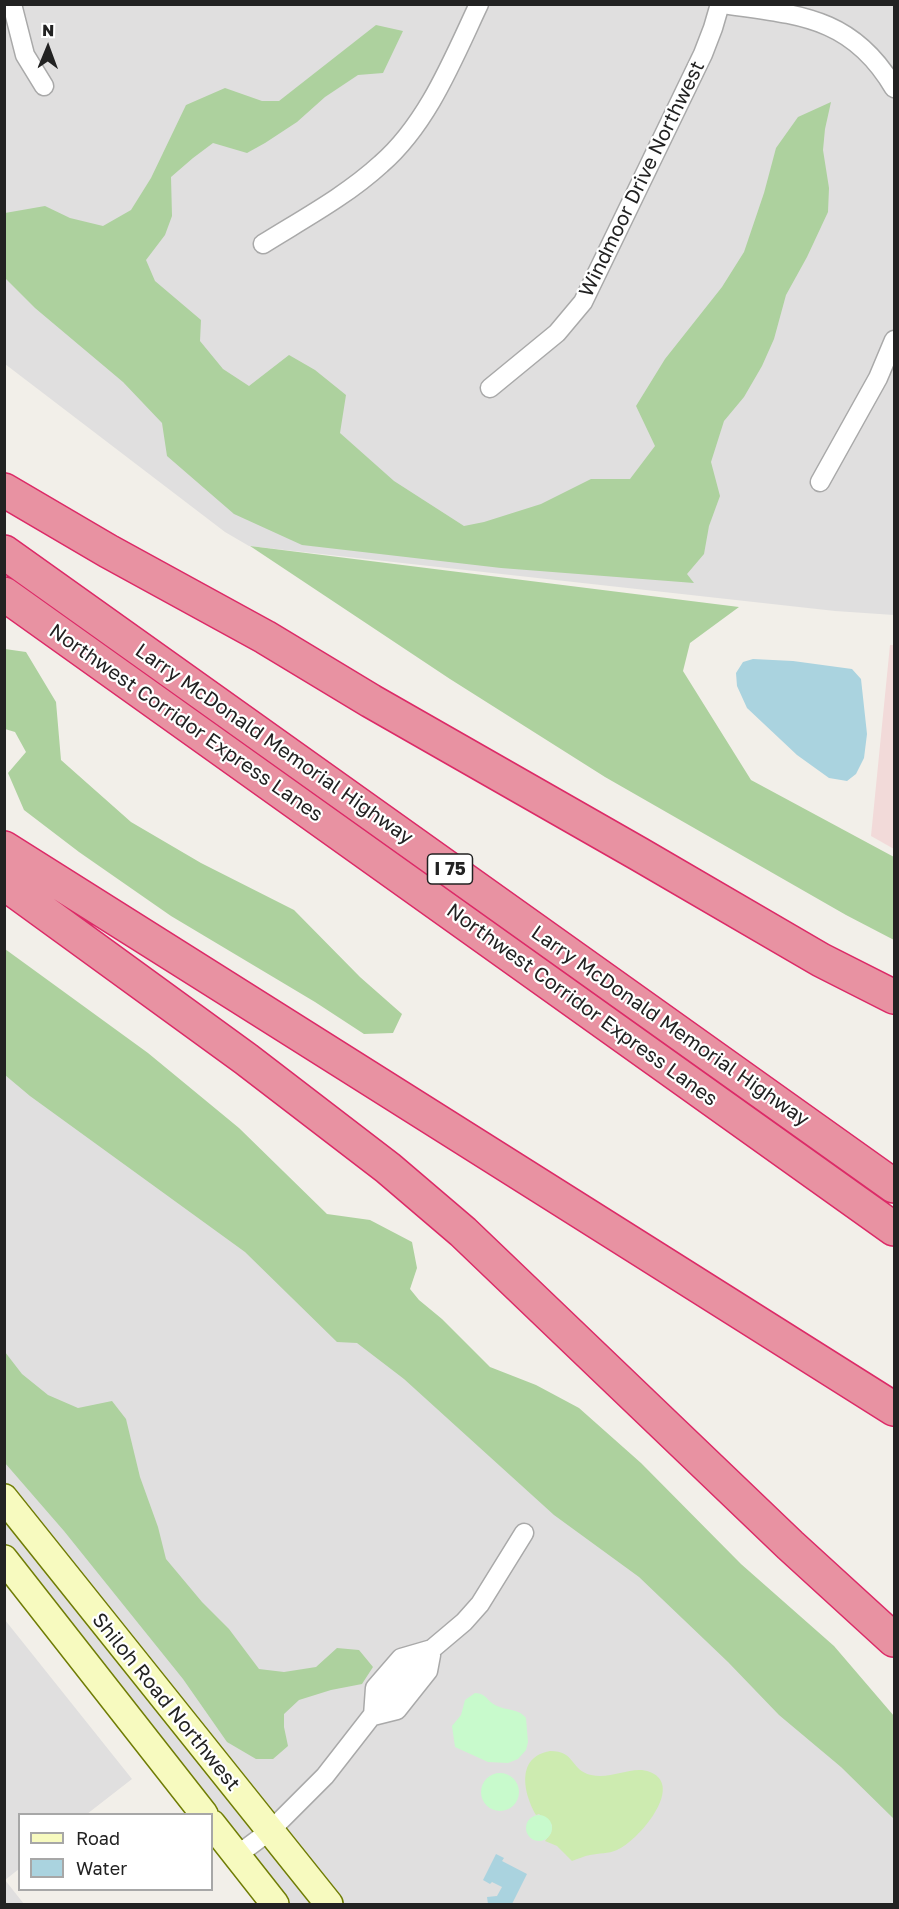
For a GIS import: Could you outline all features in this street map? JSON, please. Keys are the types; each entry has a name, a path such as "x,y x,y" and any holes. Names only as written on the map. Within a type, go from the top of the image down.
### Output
{"highway":[{"path":"4,490 108,551 265,637 370,701 822,960 894,997"},
{"name":"Larry McDonald Memorial Highway","path":"4,552 894,1186"},
{"name":"Northwest Corridor Express Lanes","path":"4,594 894,1229"},
{"path":"4,848 894,1408"},
{"path":"4,882 237,1052 388,1168 463,1232 790,1545 894,1641"}],"street":[{"path":"12,4 25,55 44,86"},
{"path":"263,244 349,189 383,163 410,132 426,108 479,4"},
{"path":"721,4 824,23 857,42 870,54 883,68 894,88"},
{"name":"Windmoor Drive Northwest","path":"490,388 557,333 583,302 703,54 721,4"},
{"path":"820,482 878,378 894,340"},
{"path":"878,378 894,386"},
{"name":"Shiloh Road Northwest","path":"4,1498 329,1905"},
{"path":"236,1856 271,1830 325,1776 373,1716 375,1688 401,1658 432,1648 464,1622 480,1604 524,1533"},
{"name":"Shiloh Road Northwest","path":"4,1559 202,1813"},
{"path":"373,1716 397,1710 428,1671 432,1648"},
{"path":"213,1825 275,1905"}],"shaded area":[{"path":"4,5 894,5 894,615 835,611 249,546 225,532 5,364"},
{"path":"890,645 894,645 894,849 871,836"},
{"path":"5,965 894,1788 894,1904 271,1904 213,1829 213,1813 201,1813 5,1559"},
{"path":"5,1620 132,1779 88,1813 18,1813 18,1870 5,1880"},
{"path":"5,1880 24,1904 5,1904"}],"green space":[{"path":"376,25 403,31 383,73 358,75 325,97 297,122 247,153 213,143 171,177 172,216 165,235 146,260 155,281 201,320 200,341 223,369 249,386 289,355 315,370 346,395 340,433 394,481 464,526 541,504 591,479 630,479 655,446 636,406 665,359 722,287 744,252 776,148 798,117 831,102 823,150 829,188 828,212 786,295 774,339 762,366 744,397 724,421 711,462 720,496 709,526 704,554 687,574 694,583 501,568 302,545 234,514 167,456 162,423 123,382 35,308 5,278 5,213 45,206 70,218 103,226 131,210 151,178 186,105 225,88 262,101 279,101"},
{"path":"250,546 739,607 690,643 683,671 751,780 894,857 894,940 846,915 605,777 450,679"},
{"path":"5,649 26,652 56,702 61,760 131,822 201,863 294,910 360,977 402,1014 393,1033 364,1034 171,916 79,852 24,810 8,773 26,752 15,732 5,729"},
{"path":"5,949 148,1053 239,1128 327,1214 370,1220 412,1242 417,1268 410,1289 419,1300 442,1319 490,1367 536,1385 579,1408 641,1463 741,1564 834,1646 894,1716 894,1819 841,1767 779,1715 728,1662 639,1577 554,1515 404,1379 357,1343 337,1342 245,1252 30,1096 5,1075"},
{"path":"5,1352 22,1374 48,1395 78,1408 112,1401 126,1419 140,1477 158,1527 166,1559 202,1602 229,1629 259,1669 284,1672 316,1667 337,1648 359,1650 373,1667 362,1684 331,1690 299,1700 284,1714 288,1746 273,1759 256,1759 227,1742 183,1679 64,1531 5,1463"},
{"path":"475,1693 484,1696 499,1707 519,1713 526,1718 528,1742 526,1750 518,1759 508,1763 488,1762 455,1747 452,1726 461,1715 465,1700"},
{"path":"550,1751 564,1754 584,1773 591,1775 607,1776 636,1770 650,1772 660,1779 663,1789 661,1801 646,1825 626,1845 617,1850 588,1855 572,1861 557,1846 545,1841 551,1833 552,1825 539,1814 536,1815 526,1786 527,1768 532,1760"},
{"path":"500,1773 513,1779 519,1792 513,1805 500,1811 487,1805 481,1792 487,1779"},
{"path":"539,1815 548,1819 552,1828 548,1837 539,1841 530,1837 526,1828 530,1819"}],"water":[{"path":"753,659 793,661 852,669 861,679 867,734 864,758 856,774 847,781 829,778 797,755 747,708 737,686 736,673 743,662"},
{"path":"496,1854 504,1858 502,1861 527,1874 512,1904 488,1904 487,1897 497,1896 502,1887 483,1880"}]}
